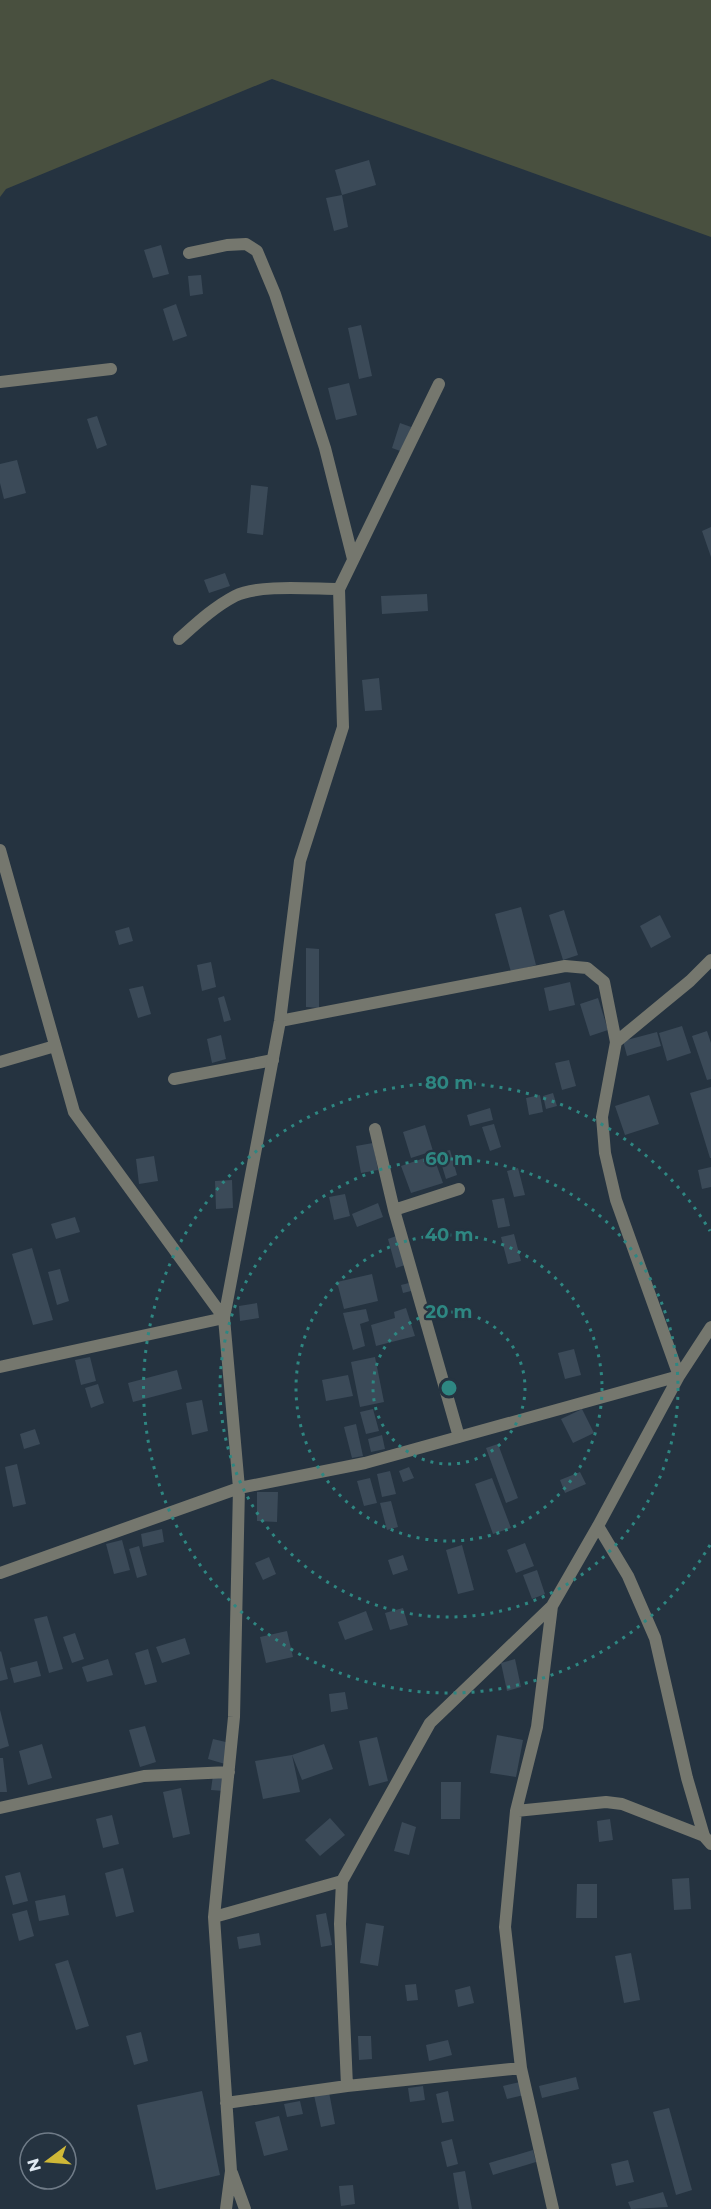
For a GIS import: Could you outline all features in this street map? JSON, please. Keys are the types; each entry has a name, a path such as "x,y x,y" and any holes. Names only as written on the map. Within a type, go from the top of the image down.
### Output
{"street":[{"path":"189,253 227,245 246,244 257,251 275,294 325,448 353,559"},
{"path":"0,382 111,369"},
{"path":"224,2208 231,2171 214,1917 234,1717 238,1488 224,1318 280,1021 300,861 343,727 339,589 439,384"},
{"path":"179,639 207,614 237,595 253,590 339,589"},
{"path":"0,850 74,1112 224,1318"},
{"path":"616,1042 690,981 711,960"},
{"path":"280,1021 565,966 587,968 604,982 616,1042 602,1117 605,1153 616,1200 679,1376"},
{"path":"0,1062 56,1046"},
{"path":"174,1079 273,1060"},
{"path":"375,1129 394,1210 459,1437"},
{"path":"394,1210 459,1190"},
{"path":"0,1367 224,1318"},
{"path":"347,2086 340,1924 342,1881 430,1723 552,1606 679,1376 707,1344 711,1327"},
{"path":"0,1573 238,1488 365,1463 679,1376"},
{"path":"598,1526 628,1576 655,1638 687,1778 707,1840"},
{"path":"552,1606 537,1727 516,1811 505,1927 521,2068 553,2209"},
{"path":"0,1808 144,1776 229,1772"},
{"path":"516,1811 606,1802 622,1804 707,1840"},
{"path":"214,1917 342,1881"},
{"path":"226,2103 347,2086 521,2068"},
{"path":"231,2171 245,2209"}],"green space":[{"path":"0,0 711,0 711,237 272,79 6,189 0,197"}],"building":[{"path":"369,160 376,185 342,195 335,170"},
{"path":"342,195 348,227 334,231 326,198"},
{"path":"161,245 169,274 153,278 144,250"},
{"path":"201,275 203,294 190,296 188,276"},
{"path":"176,304 187,336 173,341 163,309"},
{"path":"361,325 372,376 359,379 348,328"},
{"path":"349,383 357,415 336,420 328,388"},
{"path":"97,416 107,445 97,449 87,419"},
{"path":"400,423 411,427 403,452 392,448"},
{"path":"17,460 26,493 4,499 0,483 0,464"},
{"path":"251,485 268,487 263,535 247,533"},
{"path":"711,527 711,557 702,531"},
{"path":"225,573 230,586 209,593 204,580"},
{"path":"427,594 428,611 382,614 381,596"},
{"path":"379,678 382,710 365,711 362,680"},
{"path":"521,907 536,965 511,972 495,914"},
{"path":"564,910 578,955 563,960 549,915"},
{"path":"660,915 671,937 651,948 640,926"},
{"path":"129,927 133,941 119,945 115,931"},
{"path":"306,948 319,949 319,1008 306,1007"},
{"path":"211,962 216,987 202,991 197,965"},
{"path":"570,982 575,1005 549,1011 544,988"},
{"path":"143,986 151,1014 138,1018 129,989"},
{"path":"224,996 231,1020 224,1022 218,998"},
{"path":"598,998 608,1030 590,1036 580,1004"},
{"path":"682,1026 691,1053 667,1061 659,1033"},
{"path":"707,1031 711,1043 711,1079 707,1080 692,1036"},
{"path":"657,1032 661,1046 627,1056 623,1041"},
{"path":"221,1035 226,1059 212,1063 207,1039"},
{"path":"569,1060 576,1086 562,1090 555,1063"},
{"path":"711,1087 711,1158 710,1158 690,1093"},
{"path":"553,1093 557,1106 546,1109 543,1096"},
{"path":"540,1095 543,1112 529,1115 526,1098"},
{"path":"649,1095 659,1124 625,1135 615,1106"},
{"path":"490,1108 493,1120 470,1126 467,1115"},
{"path":"494,1124 501,1147 490,1151 482,1127"},
{"path":"425,1125 433,1151 411,1158 403,1132"},
{"path":"373,1143 378,1170 361,1173 356,1146"},
{"path":"450,1150 457,1175 446,1179 438,1153"},
{"path":"433,1155 443,1183 411,1193 401,1166"},
{"path":"154,1156 158,1181 139,1184 136,1159"},
{"path":"711,1167 711,1187 702,1189 698,1170"},
{"path":"518,1168 525,1195 514,1197 507,1171"},
{"path":"232,1180 233,1208 216,1209 215,1181"},
{"path":"345,1194 350,1216 334,1220 329,1197"},
{"path":"504,1198 510,1226 498,1228 492,1200"},
{"path":"378,1203 383,1217 357,1227 352,1214"},
{"path":"75,1217 80,1232 56,1239 51,1224"},
{"path":"514,1234 521,1261 508,1264 501,1237"},
{"path":"399,1235 408,1264 396,1268 388,1239"},
{"path":"32,1248 53,1320 33,1325 12,1254"},
{"path":"60,1269 69,1301 57,1305 48,1272"},
{"path":"372,1274 378,1301 344,1309 337,1282"},
{"path":"413,1282 415,1290 403,1293 401,1285"},
{"path":"257,1303 259,1318 240,1321 239,1306"},
{"path":"406,1308 415,1336 376,1346 371,1325 395,1318 394,1312"},
{"path":"366,1309 369,1321 360,1324 365,1346 353,1350 343,1313"},
{"path":"574,1349 581,1375 565,1379 558,1353"},
{"path":"90,1357 96,1381 81,1385 75,1360"},
{"path":"375,1357 384,1402 360,1407 351,1362"},
{"path":"177,1370 182,1389 133,1402 128,1383"},
{"path":"348,1375 353,1396 326,1401 322,1380"},
{"path":"98,1384 104,1403 91,1408 85,1388"},
{"path":"202,1400 208,1431 192,1435 186,1403"},
{"path":"373,1409 379,1431 366,1434 360,1412"},
{"path":"582,1409 594,1433 573,1443 561,1419"},
{"path":"356,1424 363,1456 352,1458 344,1427"},
{"path":"35,1429 40,1444 24,1449 20,1434"},
{"path":"382,1435 385,1449 371,1452 368,1439"},
{"path":"498,1444 518,1498 506,1503 486,1448"},
{"path":"17,1464 26,1504 13,1507 5,1467"},
{"path":"409,1467 414,1478 403,1482 399,1471"},
{"path":"390,1471 396,1494 382,1497 377,1474"},
{"path":"580,1472 586,1484 565,1493 560,1480"},
{"path":"370,1478 377,1503 364,1506 357,1481"},
{"path":"492,1478 511,1528 493,1534 475,1484"},
{"path":"257,1492 278,1492 277,1522 257,1521"},
{"path":"391,1501 398,1527 387,1530 380,1503"},
{"path":"162,1529 164,1542 143,1547 141,1534"},
{"path":"122,1540 130,1570 114,1574 106,1544"},
{"path":"525,1543 534,1566 516,1573 507,1550"},
{"path":"462,1545 474,1590 458,1594 446,1550"},
{"path":"139,1546 147,1575 137,1578 129,1549"},
{"path":"403,1555 408,1570 393,1575 388,1560"},
{"path":"269,1557 276,1574 263,1580 255,1563"},
{"path":"537,1570 545,1594 532,1599 523,1575"},
{"path":"403,1608 408,1625 390,1630 385,1613"},
{"path":"366,1611 373,1630 345,1640 338,1622"},
{"path":"47,1616 63,1669 49,1673 34,1619"},
{"path":"287,1631 293,1657 266,1663 260,1637"},
{"path":"75,1633 84,1659 72,1663 63,1637"},
{"path":"185,1638 190,1654 162,1663 156,1647"},
{"path":"148,1649 157,1682 145,1685 135,1653"},
{"path":"0,1652 8,1679 0,1681"},
{"path":"108,1659 113,1675 87,1682 82,1667"},
{"path":"515,1659 521,1687 507,1691 501,1663"},
{"path":"37,1661 41,1676 14,1683 10,1668"},
{"path":"345,1692 348,1709 331,1712 329,1694"},
{"path":"0,1710 9,1746 0,1749"},
{"path":"145,1726 156,1762 140,1767 129,1730"},
{"path":"497,1735 523,1740 516,1777 490,1773"},
{"path":"377,1737 388,1781 369,1786 359,1741"},
{"path":"213,1739 230,1743 225,1764 208,1759"},
{"path":"42,1744 52,1778 28,1785 19,1751"},
{"path":"324,1744 333,1769 302,1780 292,1755"},
{"path":"292,1755 300,1792 263,1799 255,1761"},
{"path":"0,1758 3,1758 7,1792 0,1792"},
{"path":"213,1775 226,1776 224,1791 211,1790"},
{"path":"441,1782 461,1782 460,1819 441,1819"},
{"path":"181,1788 190,1834 173,1838 163,1792"},
{"path":"112,1815 119,1844 103,1848 96,1819"},
{"path":"330,1818 345,1835 320,1856 305,1840"},
{"path":"610,1819 613,1840 599,1842 597,1821"},
{"path":"402,1822 416,1827 409,1855 394,1851"},
{"path":"123,1868 134,1912 116,1917 105,1873"},
{"path":"20,1872 28,1901 13,1905 5,1876"},
{"path":"689,1878 691,1909 674,1910 672,1879"},
{"path":"577,1884 597,1884 597,1918 576,1918"},
{"path":"65,1895 69,1915 39,1921 35,1901"},
{"path":"27,1910 34,1936 19,1941 12,1914"},
{"path":"326,1913 332,1945 321,1947 316,1915"},
{"path":"366,1923 384,1926 378,1966 360,1963"},
{"path":"259,1933 261,1945 239,1949 237,1937"},
{"path":"631,1953 640,2000 624,2003 615,1956"},
{"path":"68,1960 89,2026 76,2030 55,1964"},
{"path":"416,1984 418,2000 407,2001 405,1985"},
{"path":"470,1986 474,2003 458,2007 455,1990"},
{"path":"141,2032 148,2061 134,2065 126,2036"},
{"path":"358,2036 371,2036 372,2059 359,2060"},
{"path":"448,2040 452,2055 429,2061 426,2045"},
{"path":"576,2077 579,2089 542,2098 539,2086"},
{"path":"520,2082 524,2095 507,2099 503,2086"},
{"path":"423,2086 425,2100 410,2102 408,2088"},
{"path":"202,2091 220,2175 156,2190 137,2105"},
{"path":"448,2091 454,2121 442,2123 436,2094"},
{"path":"329,2092 335,2124 321,2127 314,2095"},
{"path":"300,2101 303,2114 287,2117 284,2104"},
{"path":"669,2108 692,2190 676,2195 653,2112"},
{"path":"279,2116 288,2150 264,2156 255,2122"},
{"path":"452,2139 458,2164 447,2167 441,2142"},
{"path":"533,2150 536,2162 493,2175 489,2163"},
{"path":"628,2160 634,2182 616,2186 611,2164"},
{"path":"465,2171 472,2209 459,2209 453,2173"},
{"path":"353,2185 355,2204 341,2206 339,2186"},
{"path":"663,2192 668,2207 631,2209 628,2202"}]}
